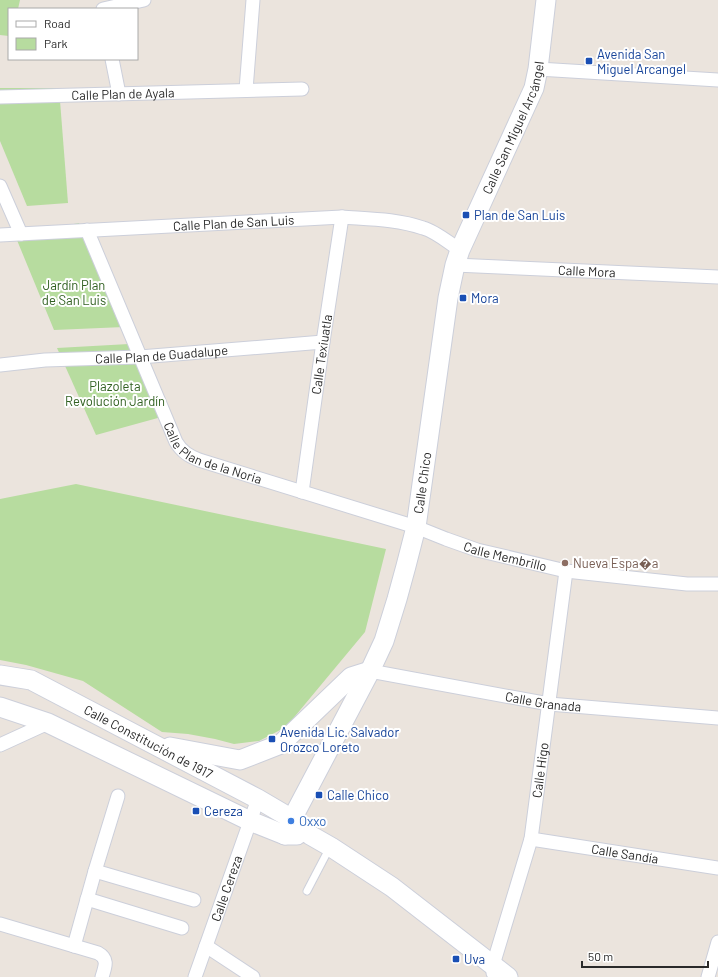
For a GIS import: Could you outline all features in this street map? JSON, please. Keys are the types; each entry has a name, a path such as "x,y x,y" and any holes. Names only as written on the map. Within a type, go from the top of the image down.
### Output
{"street":[{"path":"108,8 144,0"},
{"path":"246,90 253,0"},
{"name":"Calle San Miguel Arcángel","path":"458,257 534,88 538,69 546,0"},
{"path":"112,60 119,94"},
{"path":"538,69 718,80"},
{"name":"Calle Plan de Ayala","path":"0,97 302,89"},
{"path":"0,186 21,234"},
{"name":"Calle Plan de San Luis","path":"0,235 342,217 397,221 424,228 446,240 458,257"},
{"name":"Calle Texiuatla","path":"302,492 342,217"},
{"name":"Calle Plan de la Noria","path":"87,230 176,442 183,452 199,460 416,527"},
{"name":"Calle Mora","path":"458,257 718,277"},
{"name":"Calle Chico","path":"289,827 384,641 416,527 448,298 458,257"},
{"name":"Calle Plan de Guadalupe","path":"0,365 44,360 140,357 323,342"},
{"name":"Calle Membrillo","path":"416,527 446,540 477,550 566,571 687,584 718,584"},
{"name":"Calle Higo","path":"493,971 531,838 566,571"},
{"path":"152,744 240,760 281,744 351,677 370,671"},
{"name":"Calle Granada","path":"370,671 549,704 718,718"},
{"name":"Calle Constitución de 1917","path":"0,675 31,680 258,800 289,827"},
{"name":"Calle Constitución de 1917","path":"0,707 48,723 250,822 289,827"},
{"path":"0,745 48,723"},
{"path":"74,946 118,796"},
{"name":"Calle Cereza","path":"196,977 258,800"},
{"path":"289,827 310,835 392,887 493,971 508,977"},
{"name":"Calle Sandía","path":"531,838 718,868"},
{"path":"95,871 194,900"},
{"path":"87,899 182,928"},
{"path":"0,924 98,953 105,960 102,977"},
{"path":"708,977 718,942"},
{"path":"206,946 253,977"}],"lane":[{"path":"307,891 330,847"}],"green space":[{"path":"0,0 20,0 18,8 8,8 8,36 0,35"},
{"path":"0,88 59,88 68,203 27,206 0,141"},
{"name":"Jardín Plan de San Luis","path":"79,223 124,327 54,330 12,228 21,234"},
{"name":"Plazoleta Revolución Jardín","path":"129,344 165,416 96,435 57,348"},
{"path":"76,484 386,549 365,632 286,727 259,741 234,744 188,734 162,732 83,681 26,665 0,660 0,499"}],"place":[{"name":"Avenida San Miguel Arcangel","path":"589,61"},
{"name":"Plan de San Luis","path":"466,215"},
{"name":"Mora","path":"463,298"},
{"name":"Nueva Espa�a","path":"565,563"},
{"name":"Avenida Lic. Salvador Orozco Loreto","path":"272,739"},
{"name":"Calle Chico","path":"319,795"},
{"name":"Cereza","path":"196,811"},
{"name":"Oxxo","path":"291,821"},
{"name":"Uva","path":"456,959"}]}
